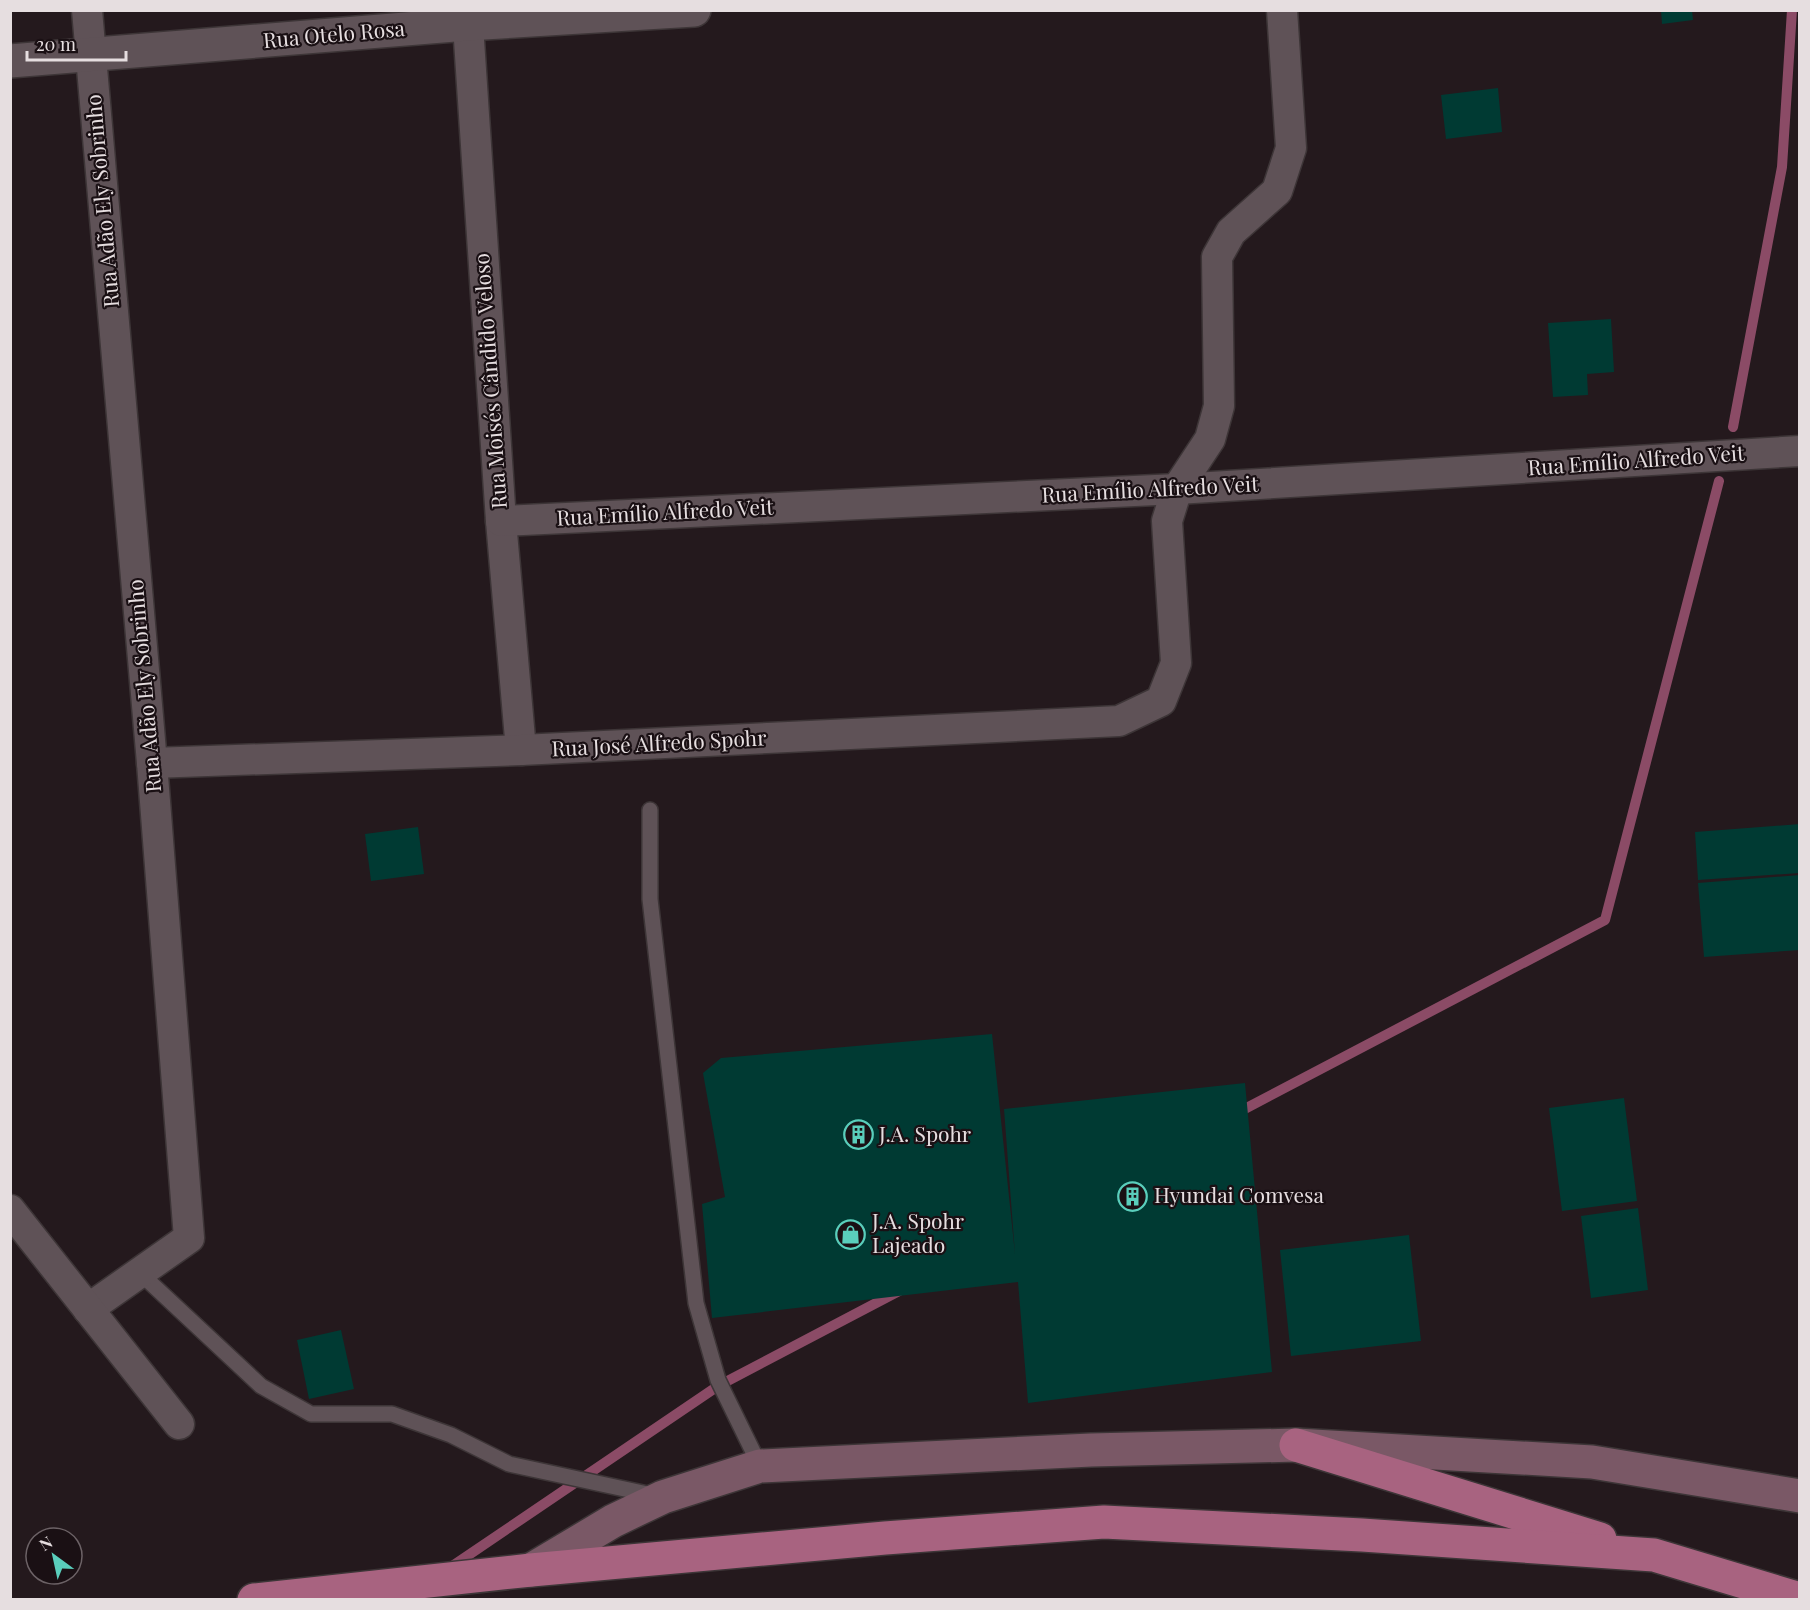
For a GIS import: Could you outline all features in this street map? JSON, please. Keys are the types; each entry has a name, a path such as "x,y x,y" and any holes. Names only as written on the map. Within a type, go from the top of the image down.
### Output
{"highway":[{"path":"1296,1445 1800,1599"},
{"path":"254,1599 531,1570 885,1538 1104,1522 1362,1535 1654,1555"}],"main road":[{"path":"531,1570 613,1521 663,1497 760,1466 1091,1450 1296,1445 1592,1462 1800,1496"}],"street":[{"name":"Rua Adão Ely Sobrinho","path":"87,10 152,763 189,1238 88,1310"},
{"name":"Rua Otelo Rosa","path":"10,61 467,17 694,10"},
{"path":"1177,489 1210,439 1219,406 1217,257 1231,232 1277,191 1291,148 1282,10"},
{"name":"Rua Moisés Cândido Veloso","path":"467,17 501,521 521,750"},
{"name":"Rua Emílio Alfredo Veit","path":"501,521 1177,489 1800,451"},
{"name":"Rua José Alfredo Spohr","path":"152,763 521,750 1119,721 1161,700 1176,663 1167,521 1177,489"},
{"path":"10,1210 179,1424"}],"lane":[{"path":"650,810 650,899 696,1303 718,1380 760,1466"},
{"path":"140,1273 261,1386 311,1414 392,1414 451,1435 509,1464 663,1497"}],"building":[{"path":"1661,10 1692,10 1693,20 1662,24"},
{"path":"1498,88 1502,132 1446,139 1441,95"},
{"path":"1611,319 1614,372 1587,374 1588,395 1553,397 1548,323"},
{"path":"1800,824 1800,873 1698,880 1695,832"},
{"path":"418,827 424,874 371,881 365,834"},
{"path":"1800,875 1800,950 1704,957 1698,883"},
{"path":"992,1034 1015,1254 1004,1109 1245,1083 1272,1372 1028,1403 1018,1282 712,1318 702,1204 725,1197 703,1073 721,1058"},
{"path":"1624,1098 1637,1201 1562,1211 1549,1108"},
{"path":"1638,1208 1648,1290 1591,1298 1581,1216"},
{"path":"1409,1235 1421,1341 1291,1356 1280,1250"},
{"path":"341,1330 354,1389 309,1399 297,1340"}],"waterway":[{"path":"1733,427 1782,167 1792,10"},
{"path":"1237,1113 1605,920 1719,481"},
{"path":"448,1569 718,1386 899,1291"}],"place":[{"name":"J.A. Spohr","path":"858,1135"},
{"name":"Hyundai Comvesa","path":"1133,1196"},
{"name":"J.A. Spohr Lajeado","path":"851,1234"}]}
